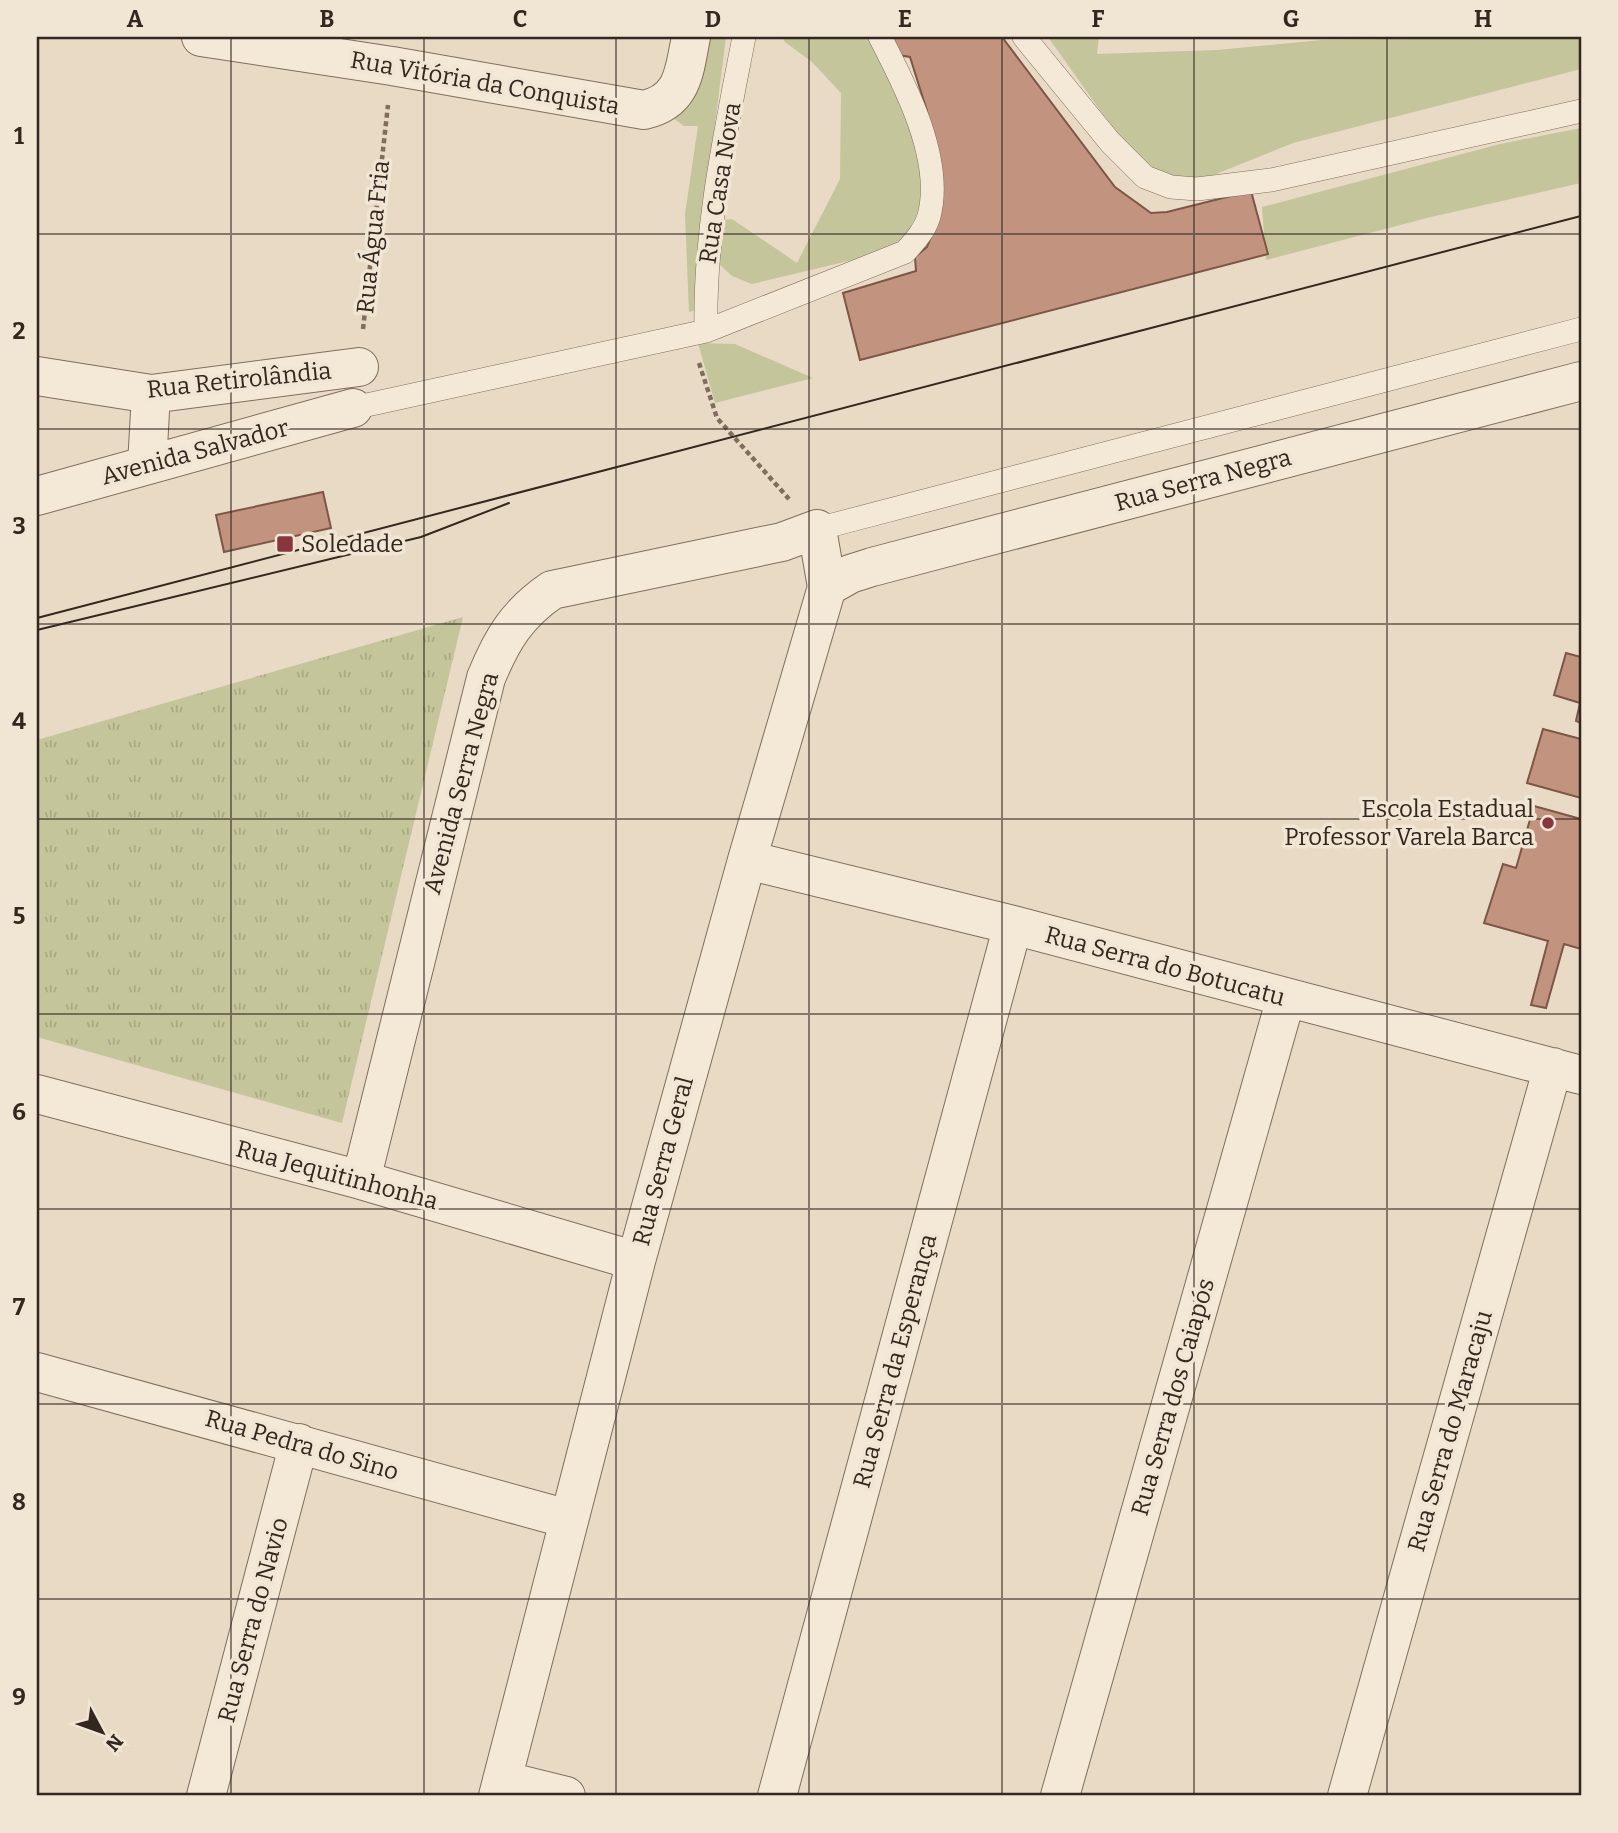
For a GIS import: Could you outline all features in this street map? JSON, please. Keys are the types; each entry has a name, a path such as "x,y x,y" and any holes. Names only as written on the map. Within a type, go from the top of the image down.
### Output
{"street":[{"name":"Rua Vitória da Conquista","path":"201,37 355,48 392,65 644,110 656,107 675,92 682,81 691,37"},
{"name":"Rua Retirolândia","path":"37,376 151,394 359,367"},
{"name":"Rua Serra Negra","path":"827,587 850,574 872,567 1581,380"},
{"path":"147,465 151,394"},
{"name":"Avenida Salvador","path":"37,496 353,408"},
{"name":"Rua Serra Geral","path":"500,1788 636,1261 747,860 827,587 817,529"},
{"name":"Avenida Serra Negra","path":"361,1180 486,678 500,645 515,623 533,603 552,590 782,542 817,529"},
{"name":"Rua Serra do Botucatu","path":"747,860 1013,925 1567,1071"},
{"name":"Rua Serra da Esperança","path":"777,1796 1013,925"},
{"name":"Rua Serra dos Caiapós","path":"1060,1796 1286,998"},
{"name":"Rua Serra do Maracaju","path":"1347,1796 1567,1071"},
{"name":"Rua Jequitinhonha","path":"37,1094 361,1180 636,1261"},
{"name":"Rua Pedra do Sino","path":"38,1379 299,1444 568,1519"},
{"name":"Rua Serra do Navio","path":"206,1796 299,1444"},
{"path":"500,1788 566,1796"}],"lane":[{"name":"Rua Casa Nova","path":"698,333 714,196 744,37"},
{"path":"353,408 698,333 905,252 929,219 932,175 916,114 880,37"},
{"path":"1024,37 1110,142 1145,177 1171,187 1197,190 1271,180 1581,111"},
{"path":"817,529 1581,329"}],"path":[{"name":"Rua Água Fria","path":"359,367 392,65"},
{"path":"698,333 717,418 817,529"}],"green space":[{"path":"710,37 726,37 701,234 699,309 689,312 685,214 698,126 684,126 672,117 702,71"},
{"path":"782,37 874,37 895,86 918,154 922,189 913,222 886,252 752,284 732,276 719,264 720,220 732,219 797,263 840,179 841,93 812,62"},
{"path":"1048,37 1099,37 1097,54 1217,50 1322,40 1581,37 1581,69 1293,143 1201,180 1164,177 1131,149"},
{"path":"1581,128 1581,183 1431,217 1266,260 1262,207 1500,144"},
{"path":"698,343 735,344 813,378 715,403"},
{"path":"463,617 342,1123 37,1037 37,740"}],"building":[{"path":"891,37 1002,37 1115,187 1151,213 1167,212 1251,191 1268,254 860,360 843,293 916,271 915,257 927,247 941,211 940,184 927,111 910,57 898,55"},
{"name":"Soledade","path":"323,492 331,528 224,552 216,515"},
{"path":"1566,653 1581,657 1581,723 1576,721 1580,703 1554,695"},
{"path":"1543,729 1581,739 1581,798 1527,783"},
{"path":"1534,806 1581,819 1581,949 1564,944 1546,1008 1531,1005 1548,941 1484,923 1503,864 1516,868"}],"tram line":[{"path":"37,618 1581,216"},
{"path":"37,630 421,537 509,503"}],"place":[{"name":"Soledade","path":"285,544"},
{"name":"Escola Estadual Professor Varela Barca","path":"1548,823"}]}
